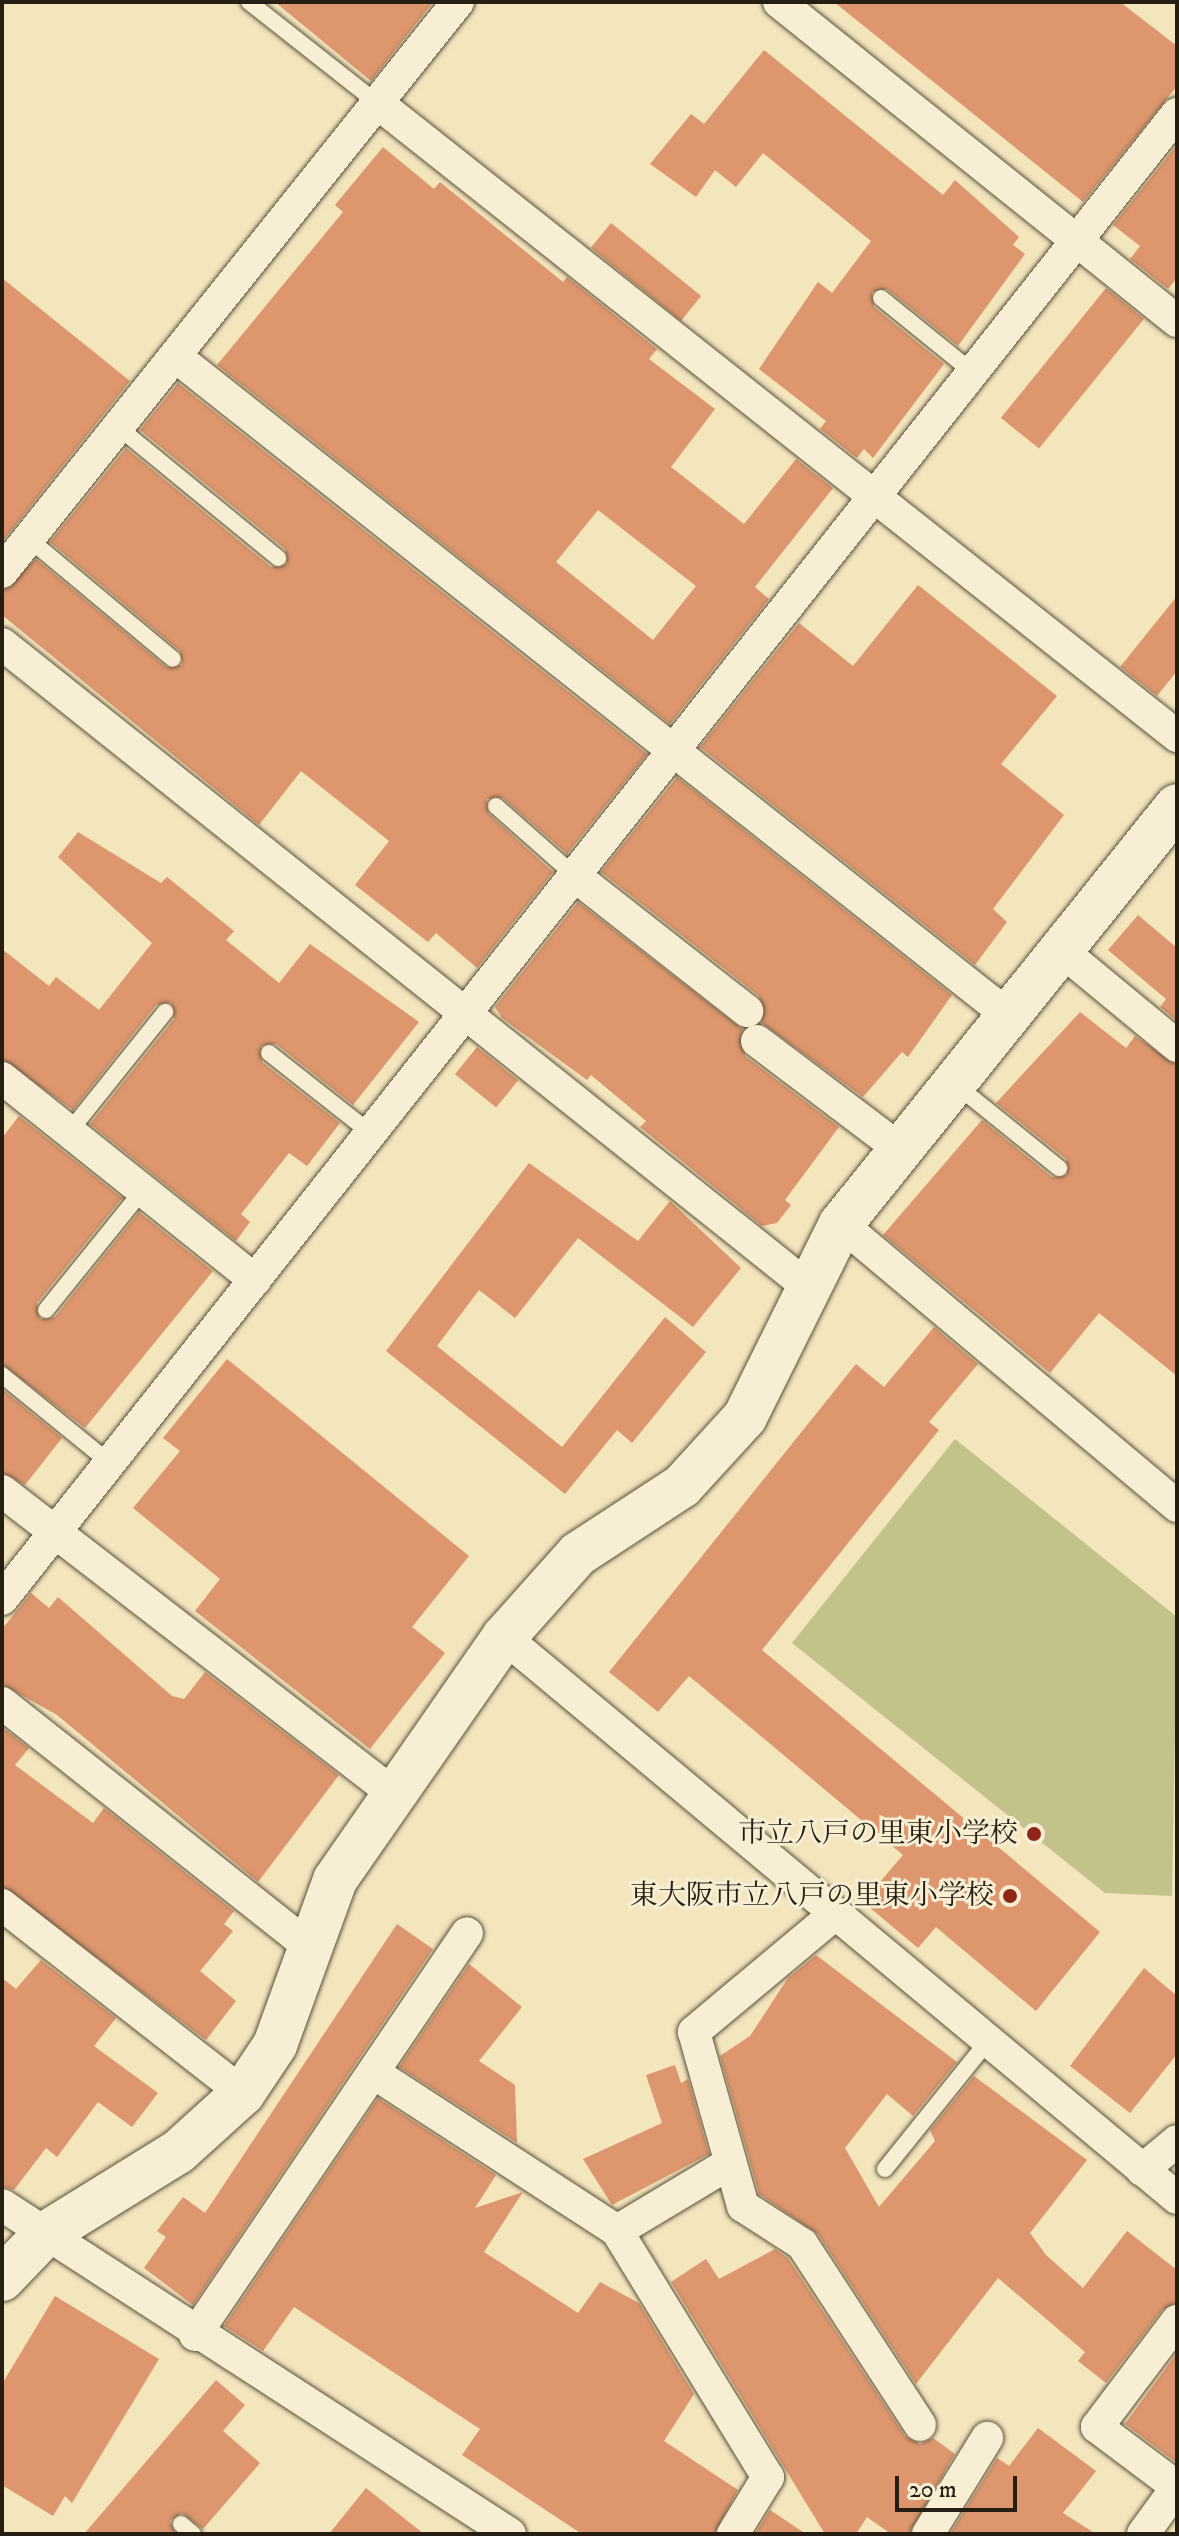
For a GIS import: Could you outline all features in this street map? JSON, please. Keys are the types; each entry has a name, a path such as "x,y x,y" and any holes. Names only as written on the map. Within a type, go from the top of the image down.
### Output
{"street":[{"path":"2,572 380,105 458,2"},
{"path":"779,2 1177,321"},
{"path":"380,105 1177,736"},
{"path":"2,1599 466,1015 873,493 1177,115"},
{"path":"175,356 671,753 1009,1016"},
{"path":"2,644 807,1286"},
{"path":"2,2279 45,2234 178,2152 243,2093 275,2045 335,1880 504,1637 578,1554 682,1486 745,1417 807,1286 841,1224 1177,806"},
{"path":"575,876 901,1150"},
{"path":"1061,950 1177,1046"},
{"path":"2,1078 255,1280"},
{"path":"841,1224 1177,1506"},
{"path":"2,1491 393,1793"},
{"path":"504,1637 1177,2198"},
{"path":"2,1703 309,1946"},
{"path":"2,1905 243,2093"},
{"path":"835,1914 694,2032 743,2206 802,2244 920,2425"},
{"path":"195,2335 467,1933"},
{"path":"374,2073 617,2231 768,2477 733,2534"},
{"path":"1142,2170 1177,2141"},
{"path":"617,2231 730,2163"},
{"path":"2,2205 487,2528"},
{"path":"1143,2534 1177,2487 1097,2427 1177,2321"},
{"path":"928,2534 987,2438"}],"lane":[{"path":"249,2 380,105"},
{"path":"881,298 971,371"},
{"path":"118,427 278,558"},
{"path":"29,539 173,659"},
{"path":"496,806 575,876"},
{"path":"69,1132 165,1012"},
{"path":"269,1053 372,1134"},
{"path":"954,1083 1059,1168"},
{"path":"46,1310 142,1191"},
{"path":"2,1375 110,1463"},
{"path":"885,2169 988,2041"}],"shaded area":[{"path":"955,1439 1177,1617 1172,1896 1105,1893 792,1643"}],"building":[{"path":"275,2 433,2 371,81"},
{"path":"834,2 1120,2 1177,46 1177,86 1083,202"},
{"path":"764,50 943,195 955,180 1019,237 1013,245 1025,254 958,346 887,289 872,292 874,307 944,364 873,458 864,449 857,458 820,429 826,421 759,369 818,282 832,293 871,241 763,153 736,187 715,170 696,197 650,164 691,114 704,124"},
{"path":"1177,145 1177,278 1168,289 1130,259 1140,246 1113,225"},
{"path":"383,147 434,189 440,182 563,282 567,277 657,349 649,359 715,409 671,467 744,524 796,459 833,488 755,587 769,599 670,724 217,365 343,212 335,205","holes":["598,510 696,586 653,640 556,562"]},
{"path":"611,223 701,296 681,321 591,248"},
{"path":"2,278 130,381 2,542"},
{"path":"1106,288 1144,319 1039,449 1001,418"},
{"path":"178,383 647,754 567,854 503,798 487,799 489,814 553,872 477,968 436,933 428,942 355,885 389,841 301,771 259,825 2,615 2,591 36,559 166,667 182,665 180,651 50,542 126,448 271,567 287,564 285,549 140,430"},
{"path":"918,585 1057,696 1001,764 1064,815 993,909 1007,922 975,965 700,747 799,623 853,666"},
{"path":"1177,596 1177,671 1157,696 1120,667"},
{"path":"677,777 952,995 908,1057 902,1052 863,1097 762,1023 759,996 601,872"},
{"path":"78,832 161,883 167,877 234,931 226,940 279,983 310,944 419,1022 353,1105 276,1044 261,1046 262,1062 340,1123 307,1166 289,1153 241,1214 250,1222 236,1241 90,1124 174,1019 171,1003 156,1005 73,1110 2,1059 2,949 49,986 56,977 99,1010 152,943 58,857"},
{"path":"578,902 742,1029 745,1056 839,1127 785,1200 791,1205 777,1223 762,1226 640,1127 646,1121 591,1075 587,1080 502,1018 495,1007"},
{"path":"1138,915 1177,948 1177,1021 1160,1007 1166,999 1108,950"},
{"path":"1080,1012 1126,1048 1135,1036 1177,1065 1177,1376 1099,1313 1050,1373 883,1235 982,1120 1052,1177 1067,1175 1066,1159 996,1103"},
{"path":"477,1047 518,1080 496,1108 455,1074"},
{"path":"19,1116 122,1198 37,1303 40,1319 55,1317 139,1212 213,1271 85,1428 2,1364 2,1138"},
{"path":"529,1163 638,1241 670,1201 741,1268 693,1327 578,1238 515,1318 479,1290 437,1346 562,1447 665,1317 706,1352 632,1443 617,1430 565,1494 386,1351"},
{"path":"934,1327 978,1364 929,1422 939,1430 762,1650 1100,1932 1036,2011 936,1927 918,1948 863,1902 903,1855 689,1676 658,1712 609,1672 856,1364 884,1387"},
{"path":"227,1359 469,1556 412,1627 445,1653 370,1749 195,1611 220,1579 133,1508 180,1451 163,1438"},
{"path":"2,1389 62,1438 25,1485 2,1472"},
{"path":"31,1593 49,1608 58,1597 172,1696 184,1699 205,1672 339,1775 258,1882 57,1715 2,1684 2,1629"},
{"path":"2,1727 29,1748 15,1765 93,1823 104,1808 234,1911 224,1924 233,1931 200,1971 236,2001 206,2040 2,1886"},
{"path":"397,1924 433,1949 193,2305 144,2268 166,2237 157,2231 183,2197 205,2213"},
{"path":"816,1955 957,2062 913,2116 887,2094 845,2148 879,2207 935,2141 930,2130 974,2076 1087,2160 1030,2233 1046,2255 1083,2288 1127,2231 1177,2270 1177,2302 1162,2310 1106,2383 1078,2361 1085,2352 998,2278 916,2384 818,2234 759,2194 720,2056 750,2036 788,1978"},
{"path":"41,1960 116,2018 94,2046 158,2093 132,2127 98,2102 57,2157 46,2148 14,2190 2,2186 2,1978 16,1989"},
{"path":"469,1964 522,2007 479,2061 515,2085 517,2143 399,2067"},
{"path":"1144,1968 1177,1996 1177,2054 1130,2113 1070,2066"},
{"path":"675,2065 681,2083 688,2079 709,2154 612,2205 583,2159 662,2123 646,2075"},
{"path":"378,2098 496,2175 475,2208 523,2192 484,2252 578,2313 600,2282 639,2303 694,2394 664,2441 738,2490 714,2534 582,2534 462,2455 480,2429 294,2307 263,2351 224,2326"},
{"path":"775,2249 788,2258 905,2436 920,2444 933,2438 955,2454 909,2534 891,2534 867,2517 856,2534 825,2534 671,2282 706,2259 719,2279"},
{"path":"55,2296 159,2359 72,2503 65,2496 53,2516 2,2485 2,2384"},
{"path":"1177,2353 1177,2463 1125,2424"},
{"path":"216,2380 245,2405 223,2431 260,2463 203,2529 182,2513 170,2521 176,2534 84,2534"},
{"path":"1038,2428 1096,2471 1063,2513 1096,2534 950,2534 997,2458 1009,2466"},
{"path":"366,2488 424,2534 329,2534"},
{"path":"770,2510 806,2534 755,2534"}],"place":[{"name":"市立八戸の里東小学校","path":"1034,1834"},
{"name":"東大阪市立八戸の里東小学校","path":"1010,1896"}]}
